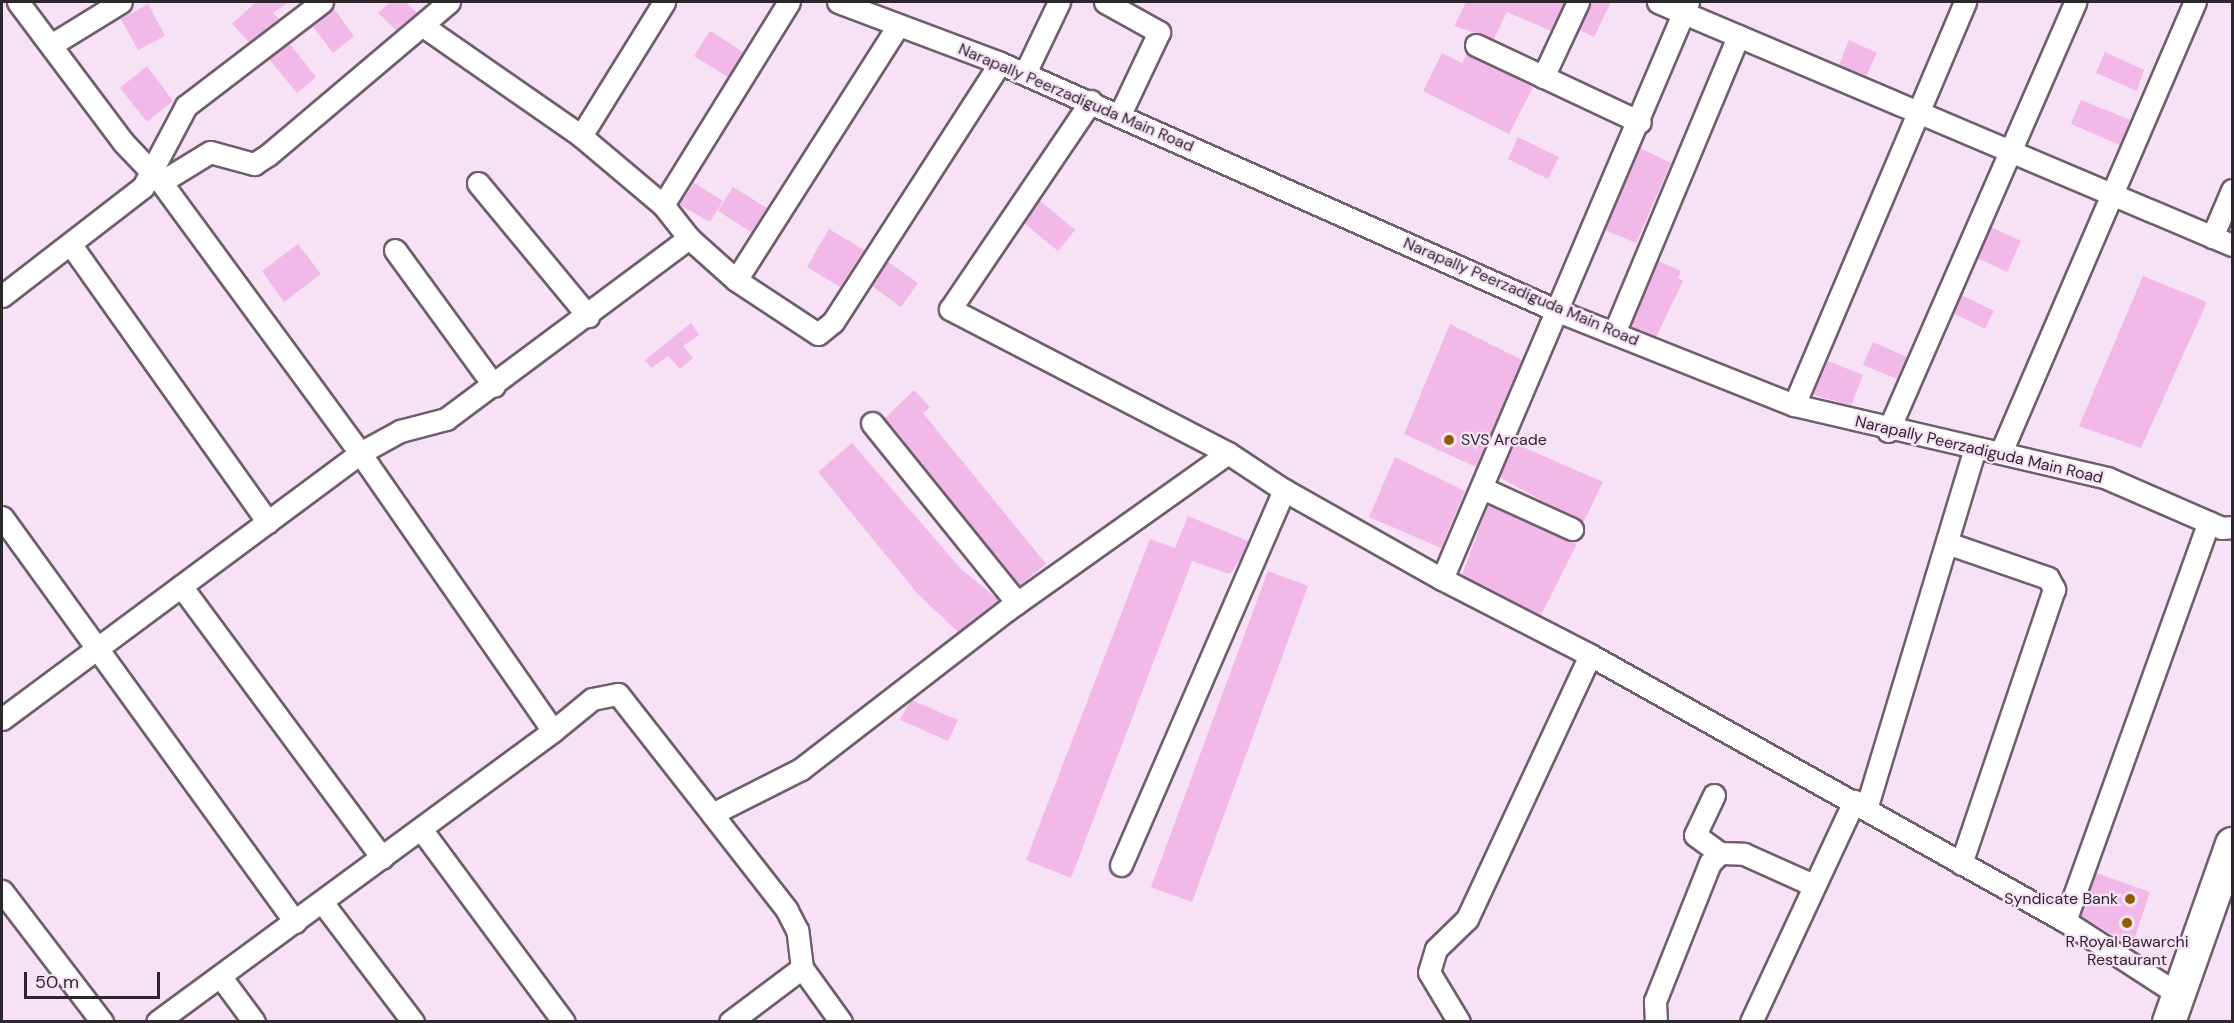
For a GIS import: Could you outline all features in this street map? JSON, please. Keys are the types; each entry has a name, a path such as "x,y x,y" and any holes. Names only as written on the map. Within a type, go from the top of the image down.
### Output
{"highway":[{"path":"2179,1012 2232,844"},
{"path":"2179,1012 2232,904"}],"street":[{"path":"18,2 156,180 360,453 553,731"},
{"path":"51,45 121,2"},
{"path":"156,180 186,106 322,2"},
{"path":"2,296 156,180 210,152 254,164 268,155 449,2"},
{"path":"580,136 663,2"},
{"path":"663,205 789,2"},
{"name":"Narapally Peerzadiguda Main Road","path":"838,2 1000,63 1091,101 1560,312 1794,405 1888,431 1974,451 2001,452 2107,478 2224,529"},
{"path":"1024,73 1059,2"},
{"path":"1105,2 1159,32 1120,114"},
{"path":"1543,77 1578,2"},
{"path":"1658,2 1686,7 1738,36 2232,245"},
{"path":"1794,405 1965,2"},
{"path":"1888,431 2012,153 2075,2"},
{"path":"2001,452 2195,2"},
{"path":"1442,579 1560,312 1686,7"},
{"path":"423,26 580,136 663,205 689,238 736,280 818,334 824,331 1000,63"},
{"path":"736,280 898,26"},
{"path":"1614,333 1738,36"},
{"path":"1476,45 1640,122"},
{"path":"1091,101 950,309 1228,453 1284,490 1442,579 1590,655 2066,921 2179,1012"},
{"path":"478,183 588,316"},
{"path":"2212,237 2232,190"},
{"path":"2,719 360,453 400,431 446,419 588,316 689,238"},
{"path":"71,245 268,522"},
{"path":"394,250 494,386"},
{"path":"872,423 1017,603"},
{"path":"1751,1022 1811,884 1860,805 1947,543 1974,451"},
{"path":"712,814 801,769 1017,603 1228,453"},
{"path":"1482,489 1572,529"},
{"path":"1121,865 1284,490"},
{"path":"2,517 295,922"},
{"path":"2066,921 2224,529"},
{"path":"1947,543 2048,578 2054,589 1961,864"},
{"path":"182,586 382,858"},
{"path":"1459,1022 1429,972 1436,949 1467,919 1590,655"},
{"path":"157,1022 382,858 553,731 592,699 618,694 787,910 797,930 802,968 841,1022"},
{"path":"1714,795 1695,835 1720,853 1744,854 1811,884"},
{"path":"421,829 564,1022"},
{"path":"1656,1022 1655,1001 1710,863 1720,853"},
{"path":"2,891 102,1022"},
{"path":"322,902 413,1022"},
{"path":"730,1022 802,968"},
{"path":"220,976 254,1022"}],"building":[{"path":"256,2 289,2 273,13 279,19 249,42 232,24"},
{"path":"390,2 406,2 417,13 396,30 378,13"},
{"path":"1466,2 1564,2 1551,31 1507,12 1494,39 1454,26"},
{"path":"1591,2 1611,2 1594,37 1579,30"},
{"path":"148,4 165,36 138,50 121,19"},
{"path":"334,9 354,36 333,53 312,25"},
{"path":"710,31 743,52 728,77 694,56"},
{"path":"1849,40 1877,53 1866,76 1839,65"},
{"path":"289,43 316,77 297,93 269,59"},
{"path":"2105,52 2144,70 2137,91 2096,73"},
{"path":"1442,53 1462,63 1467,54 1533,87 1509,134 1423,91"},
{"path":"147,66 173,101 147,122 120,88"},
{"path":"2081,100 2130,120 2120,145 2071,124"},
{"path":"1518,137 1559,157 1548,179 1508,159"},
{"path":"1640,148 1671,163 1636,243 1605,230"},
{"path":"694,183 723,201 710,222 680,205"},
{"path":"733,187 767,208 751,232 718,211"},
{"path":"1039,200 1075,230 1058,251 1024,223"},
{"path":"1991,227 2021,241 2007,272 1977,258"},
{"path":"829,229 864,250 840,287 807,267"},
{"path":"298,244 321,274 284,302 262,271"},
{"path":"887,261 918,283 901,307 872,286"},
{"path":"1658,261 1681,271 1678,278 1683,281 1656,337 1631,326"},
{"path":"2143,276 2207,302 2141,448 2079,426"},
{"path":"1961,295 1994,311 1985,329 1953,313"},
{"path":"691,323 699,335 683,346 693,358 680,369 668,356 651,368 645,360"},
{"path":"1450,324 1522,360 1476,467 1404,434"},
{"path":"1873,342 1907,357 1897,379 1863,365"},
{"path":"1828,361 1863,375 1851,405 1813,395"},
{"path":"914,390 930,407 923,413 1046,564 1019,586 885,418"},
{"path":"852,443 961,569 999,600 958,632 917,593 818,472"},
{"path":"1514,443 1603,482 1583,523 1499,477"},
{"path":"1395,457 1465,491 1441,548 1369,517"},
{"path":"1488,505 1577,544 1541,615 1462,575"},
{"path":"1188,516 1248,541 1240,560 1230,574 1192,561 1071,878 1026,860 1150,539 1175,548"},
{"path":"1268,571 1308,586 1192,902 1151,887"},
{"path":"911,700 958,720 948,741 900,720"},
{"path":"2096,873 2150,892 2132,946 2081,916"}],"place":[{"name":"SVS Arcade","path":"1449,440"},
{"name":"Syndicate Bank","path":"2130,899"},
{"name":"R Royal Bawarchi Restaurant","path":"2127,923"}]}
